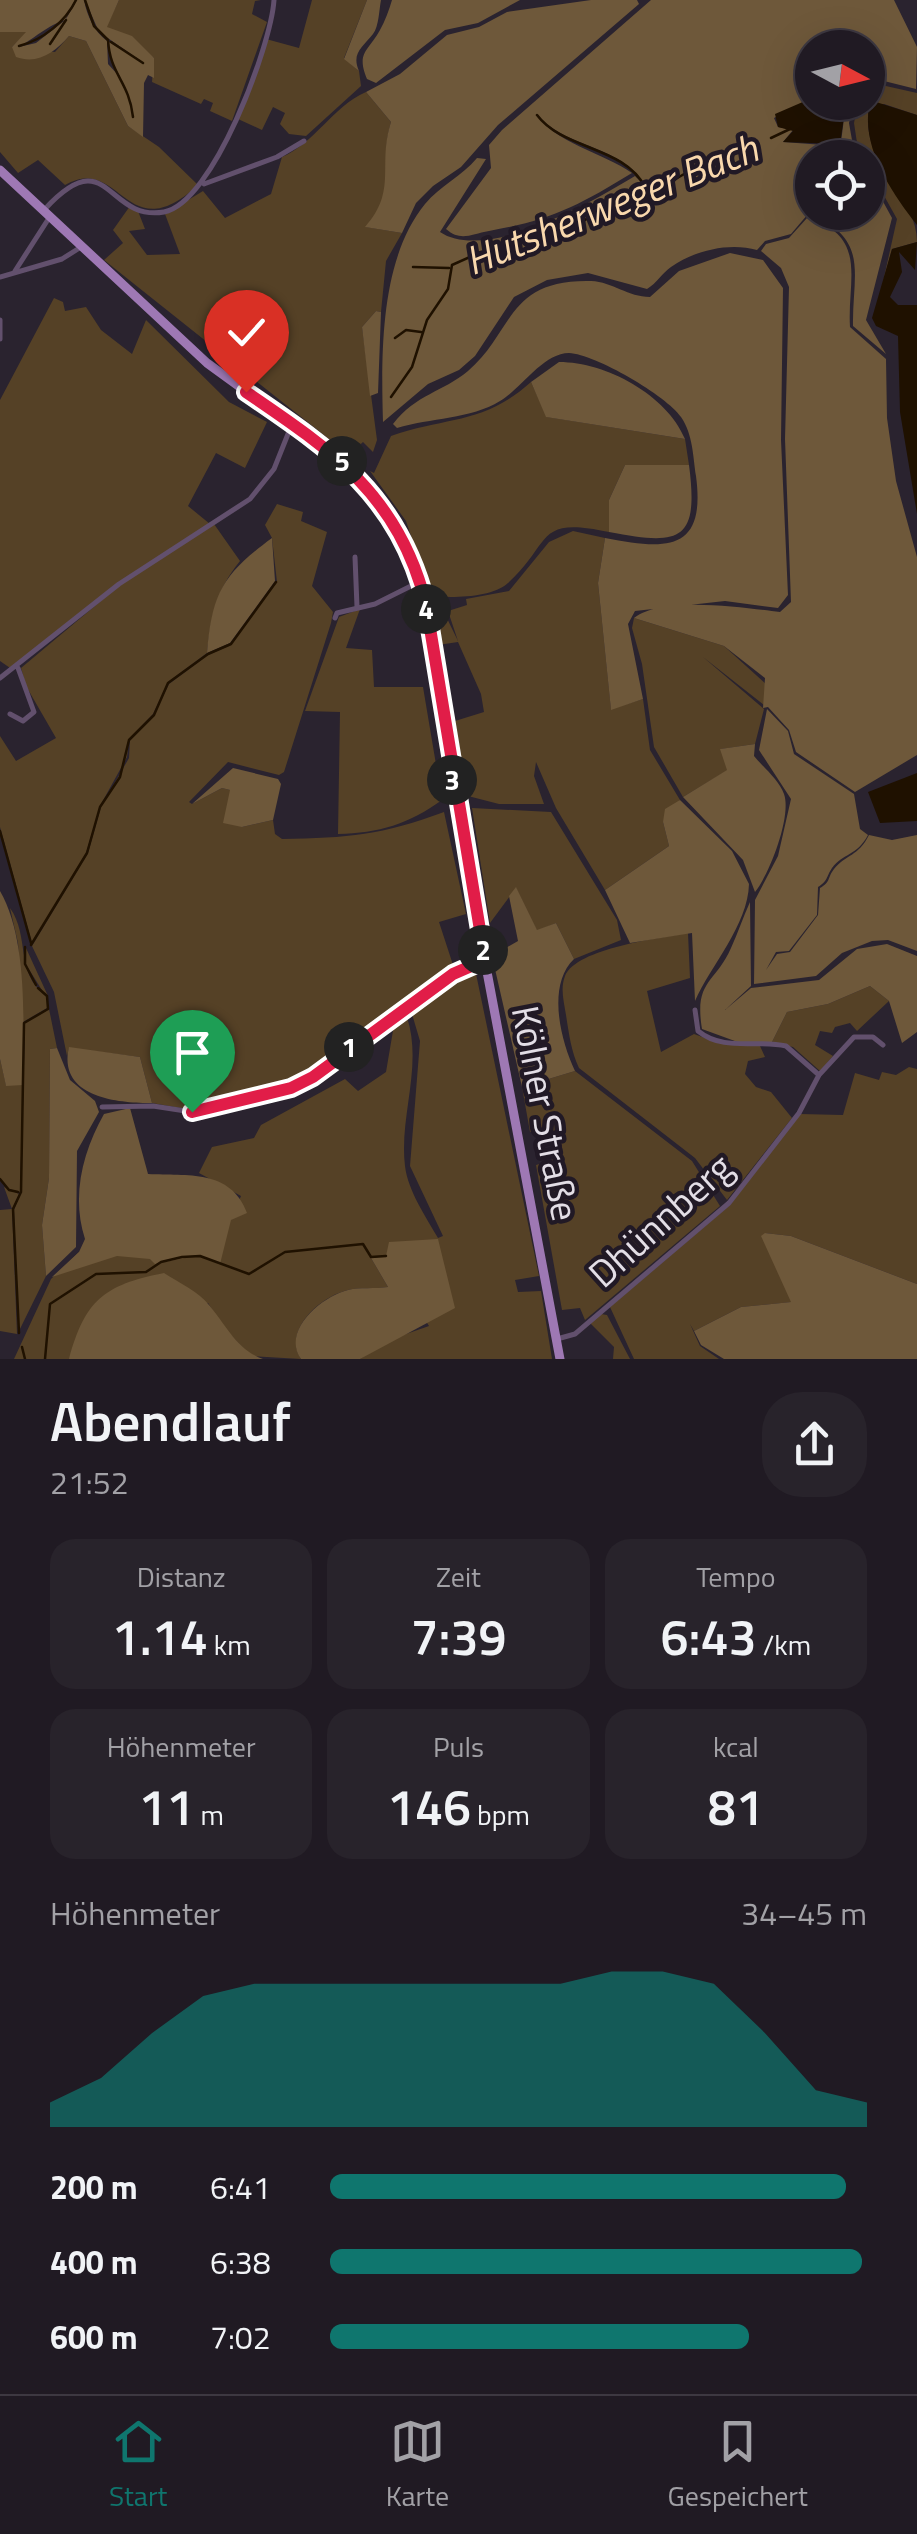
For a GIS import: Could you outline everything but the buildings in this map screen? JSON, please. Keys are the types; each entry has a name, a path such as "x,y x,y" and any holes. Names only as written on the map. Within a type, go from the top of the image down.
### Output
{"main road":[{"name":"Kölner Straße","path":"0,170 207,363 332,452 374,495 395,524 420,582 485,960 560,1359"}],"street":[{"path":"16,271 66,186 84,180 104,185 139,209 154,212 179,206 201,185 212,171 246,94 274,0"},
{"path":"201,185 277,157 304,142"},
{"path":"0,277 62,260 81,247"},
{"path":"0,320 0,339"},
{"path":"0,678 18,668 119,584 210,526 263,484 281,456 292,424"},
{"path":"355,557 357,608"},
{"path":"335,618 337,613 420,582"},
{"path":"10,714 23,722 34,712 18,668"},
{"path":"102,1107 152,1106 192,1112 291,1088 453,974 485,960"},
{"path":"696,1010 698,1031 704,1036 730,1044 789,1047 819,1075"},
{"name":"Dhünnberg","path":"557,1339 575,1334 729,1203 799,1112 819,1075 854,1037 872,1038 883,1045"}],"shaded area":[{"path":"0,0 75,0 65,20 19,47 36,43 64,21 51,45 77,0 84,0 92,23 98,33 107,41 108,64 121,78 113,64 109,42 144,63 99,32 85,0 119,0 107,27 132,36 154,58 154,78 148,75 144,83 143,137 128,126 86,41 69,36 46,56 16,57 12,47 26,32 0,32"},
{"path":"119,0 261,0 255,1 252,14 267,22 232,121 210,111 213,103 204,99 201,104 152,82 154,58 106,27"},
{"path":"312,0 367,0 344,58 359,71 361,86 306,136 289,134 280,124 285,113 273,107 262,130 238,119 266,39 299,48"},
{"path":"367,0 381,0 375,31 357,55 359,71 344,59"},
{"path":"392,0 520,0 478,23 445,30 376,83 367,79 363,57 382,27"},
{"path":"591,0 637,0 639,4 498,125 461,167 433,186 416,203 402,233 365,227 375,214 384,189 391,122 366,92 400,74 447,35 479,27 507,12"},
{"path":"651,0 894,0 917,47 916,89 885,81 885,30 795,30 795,107 774,118 778,127 793,130 783,142 795,143 795,229 791,234 765,241 757,250 724,247 691,256 671,267 647,289 588,273 547,280 514,297 475,356 459,370 428,384 383,422 382,367 391,279 410,226 437,192 477,158 486,159 440,232 460,240 484,240 539,225 635,176 645,186 624,163 562,134 537,114 544,124 566,140 632,173 547,217 457,235 446,229 491,168 489,145"},
{"path":"29,31 12,47 55,52 69,36 86,41 128,126 159,147 198,185 174,203 155,209 139,206 99,181 84,179 65,185 38,160 18,173 0,152 0,32"},
{"path":"885,86 917,93 917,115 885,104"},
{"path":"366,92 391,122 382,201 366,227 402,233 386,261 381,312 376,311 362,327 377,440 373,452 363,442 349,455 104,260 123,243 113,230 130,206 138,211 145,229 129,231 147,255 180,254 165,214 203,191 225,218 271,194 282,157"},
{"path":"795,105 795,120 844,120 841,140 783,142 793,131 778,127 775,114"},
{"path":"885,105 917,115 917,225 885,178 885,140 870,140 868,123 885,120"},
{"path":"844,120 849,123 852,140 841,140"},
{"path":"868,120 871,140 857,140 854,123"},
{"path":"885,171 908,209 917,242 892,249 883,282 897,219 885,197"},
{"path":"885,205 892,218 866,320 886,354 853,326 854,260 836,230 885,230"},
{"path":"796,230 832,230 847,248 851,262 850,327 886,359 887,418 896,481 917,557 917,755 855,792 796,752 789,730 768,707 763,708 765,678 724,646 634,618 647,611 684,605 780,612 791,602 785,439 789,287 781,268 761,251 766,244 789,238"},
{"path":"917,242 915,270 899,252 902,272 890,297 898,305 917,305 917,514 900,412 898,336 876,326 872,318 892,249"},
{"path":"730,253 763,260 783,288 781,440 788,595 778,608 725,601 635,611 628,624 643,699 611,710 598,583 605,538 664,544 688,532 698,501 690,438 681,417 630,378 596,360 569,353 550,359 489,407 397,428 393,424 411,406 468,371 515,311 542,289 591,281 650,297 679,271"},
{"path":"54,298 63,302 65,311 86,307 101,330 132,354 146,320 229,402 267,422 245,468 216,453 188,506 210,524 145,565 13,670 0,661 0,400"},
{"path":"376,311 381,312 378,393 370,396 362,327"},
{"path":"559,362 596,368 633,384 664,408 685,439 546,417 531,382"},
{"path":"531,382 547,417 685,439 689,465 625,465 609,500 609,532 568,527 556,530 501,588 471,596 431,596 406,521 370,471 374,473 391,436 481,413"},
{"path":"625,465 689,465 691,509 680,532 653,538 609,532 609,500"},
{"path":"277,504 303,512 301,521 327,532 312,586 333,612 331,623 284,772 279,775 228,762 189,802 192,804 222,788 230,790 242,827 273,820 275,834 282,839 364,834 444,812 466,914 439,922 455,971 311,1075 290,1085 192,1110 152,1103 140,1057 69,1048 67,1056 54,992 32,946 88,853 101,807 129,758 130,740 154,715 169,684 208,655 231,645 277,582 272,538 265,525"},
{"path":"214,524 240,561 216,604 207,653 168,682 153,714 129,739 127,757 100,806 86,853 32,943 0,827 0,736 16,761 56,738 26,686 21,668 120,585"},
{"path":"573,531 605,538 598,583 611,709 643,699 650,750 680,800 663,822 669,846 605,890 556,808 536,762 534,776 544,804 499,804 468,796 455,721 484,712 481,694 458,642 438,645 433,606 440,604 458,641 448,611 467,605 466,599 509,591 549,542"},
{"path":"272,538 275,581 230,643 207,653 212,615 223,586 242,563"},
{"path":"360,609 346,648 372,650 374,687 423,687 442,800 393,826 338,834 340,712 305,711 339,617"},
{"path":"634,618 724,646 767,685 764,705 703,657 764,709 755,744 721,749 728,770 683,797 654,747 642,664 632,628"},
{"path":"767,709 788,731 794,754 854,794 860,829 868,835 832,868 818,887 817,915 789,951 776,952 766,970 777,954 790,952 818,915 820,888 838,864 861,847 869,835 892,840 917,835 917,951 888,940 872,941 842,953 816,976 754,984 755,900 778,856 791,799 759,750"},
{"path":"755,744 754,756 778,784 786,804 778,845 755,892 743,860 683,797 727,770 720,749"},
{"path":"233,768 278,779 281,784 273,820 242,827 223,823 230,790 222,788 192,804"},
{"path":"917,773 917,821 880,823 868,792"},
{"path":"680,800 732,851 749,884 736,930 695,1001 692,933 630,943 605,890 669,846 663,822 665,809"},
{"path":"472,808 551,812 617,920 621,940 574,959 556,923 537,931 516,888 490,923"},
{"path":"516,887 537,930 556,923 574,959 566,970 558,997 561,1028 575,1071 522,1087 492,956 518,941 509,896"},
{"path":"0,891 16,934 20,959 23,1085 6,1086 0,1059"},
{"path":"750,902 751,986 725,1010 751,988 819,980 857,949 887,944 917,956 917,1032 902,1043 889,1001 870,986 828,1004 787,1012 772,1042 743,1044 702,1029 703,991 725,960"},
{"path":"10,908 20,930 25,961 26,948 48,996 47,1008 23,1022 18,943","holes":["26,964 45,995 36,986"]},
{"path":"688,933 690,978 647,991 661,1052 694,1034 719,1043 760,1046 765,1057 748,1061 745,1074 756,1087 771,1092 792,1118 727,1200 695,1158 579,1068 563,1000 565,976 585,958 620,946"},
{"path":"475,969 539,1276 515,1280 518,1292 541,1291 552,1359 360,1359 386,1341 429,1326 386,1256 371,1258 388,1287 337,1293 307,1316 297,1337 301,1359 251,1356 223,1327 208,1303 69,1359 14,1359 51,1279 79,1252 231,1220 241,1196 199,1173 212,1147 254,1138 261,1125 345,1079 358,1091 386,1072 395,1019 401,1015 407,1017 413,1054 405,1166 418,1204 438,1238 443,1236 410,1166 420,1041 412,1014 414,1006 454,977"},
{"path":"870,986 889,1001 857,1031 850,1023 835,1027 832,1033 820,1031 815,1045 833,1056 820,1071 793,1047 772,1042 787,1012 828,1004"},
{"path":"49,1009 57,1048 50,1049 49,1178 42,1225 46,1276 18,1333 14,1210 21,1192 25,1023"},
{"path":"69,1047 140,1057 152,1103 108,1099 81,1087 68,1064"},
{"path":"57,1048 70,1080 95,1101 99,1112 77,1151 76,1247 46,1276 42,1225 49,1178 50,1049"},
{"path":"0,1059 6,1085 23,1085 20,1192 9,1189 0,1179"},
{"path":"909,1067 917,1069 917,1284 791,1236 765,1233 792,1302 741,1307 694,1331 690,1324 700,1346 719,1359 634,1359 610,1307 730,1205 800,1114 843,1115 855,1073 879,1080 882,1072 896,1075"},
{"path":"575,1071 692,1161 720,1206 585,1320 580,1308 562,1310 536,1165 552,1160 549,1128 530,1132 522,1087"},
{"path":"130,1108 148,1174 219,1182 240,1199 247,1213 231,1220 220,1264 200,1255 155,1264 150,1259 117,1256 52,1277 79,1252 85,1239 79,1190 85,1158 97,1128 104,1114"},
{"path":"4,1187 19,1194 12,1209"},
{"path":"12,1209 17,1334 0,1331 0,1210"},
{"path":"761,1236 791,1236 917,1284 917,1359 724,1359 701,1345 694,1331 741,1307 791,1302"},
{"path":"438,1239 455,1308 360,1359 301,1359 296,1337 316,1307 348,1290 388,1287 371,1258 386,1256 389,1242"},
{"path":"164,1273 200,1296 239,1343 263,1359 69,1359 82,1323 100,1299 126,1283"},
{"path":"601,1314 607,1315 630,1359 613,1359 614,1347 590,1323"}],"waterway":[{"path":"19,46 53,29 76,0"},
{"path":"85,0 94,26 108,40 133,117"},
{"path":"50,44 66,20"},
{"path":"111,42 143,63"},
{"path":"537,115 562,135 623,163 645,187"},
{"name":"Hutsherweger Bach","path":"771,138 790,129"},
{"name":"Hutsherweger Bach","path":"391,397 412,367 427,320 448,289 452,265 481,252 498,253 515,243 549,235 566,223 585,220 621,195 662,187 708,160 724,160"},
{"path":"413,267 449,268"},
{"path":"395,338 406,330 421,332"},
{"path":"31,945 87,853 100,807 120,777 129,740 154,715 168,683 208,654 231,644 276,582"},
{"path":"0,831 31,943"},
{"path":"25,947 25,964 36,985"},
{"path":"19,1333 13,1209 21,1192 24,1023 48,1009 47,996 38,988"},
{"path":"0,1179 9,1190 18,1192"},
{"path":"45,1359 50,1304 96,1274 146,1272 161,1262 200,1256 249,1274 285,1252 363,1244 371,1257 386,1256"},
{"path":"22,1347 25,1359"}],"route":[{"path":"192,1112 260,1097 313,1077 355,1042 453,974 485,960 444,736 426,604 409,554 395,524 358,477 332,452 246,392"}]}
